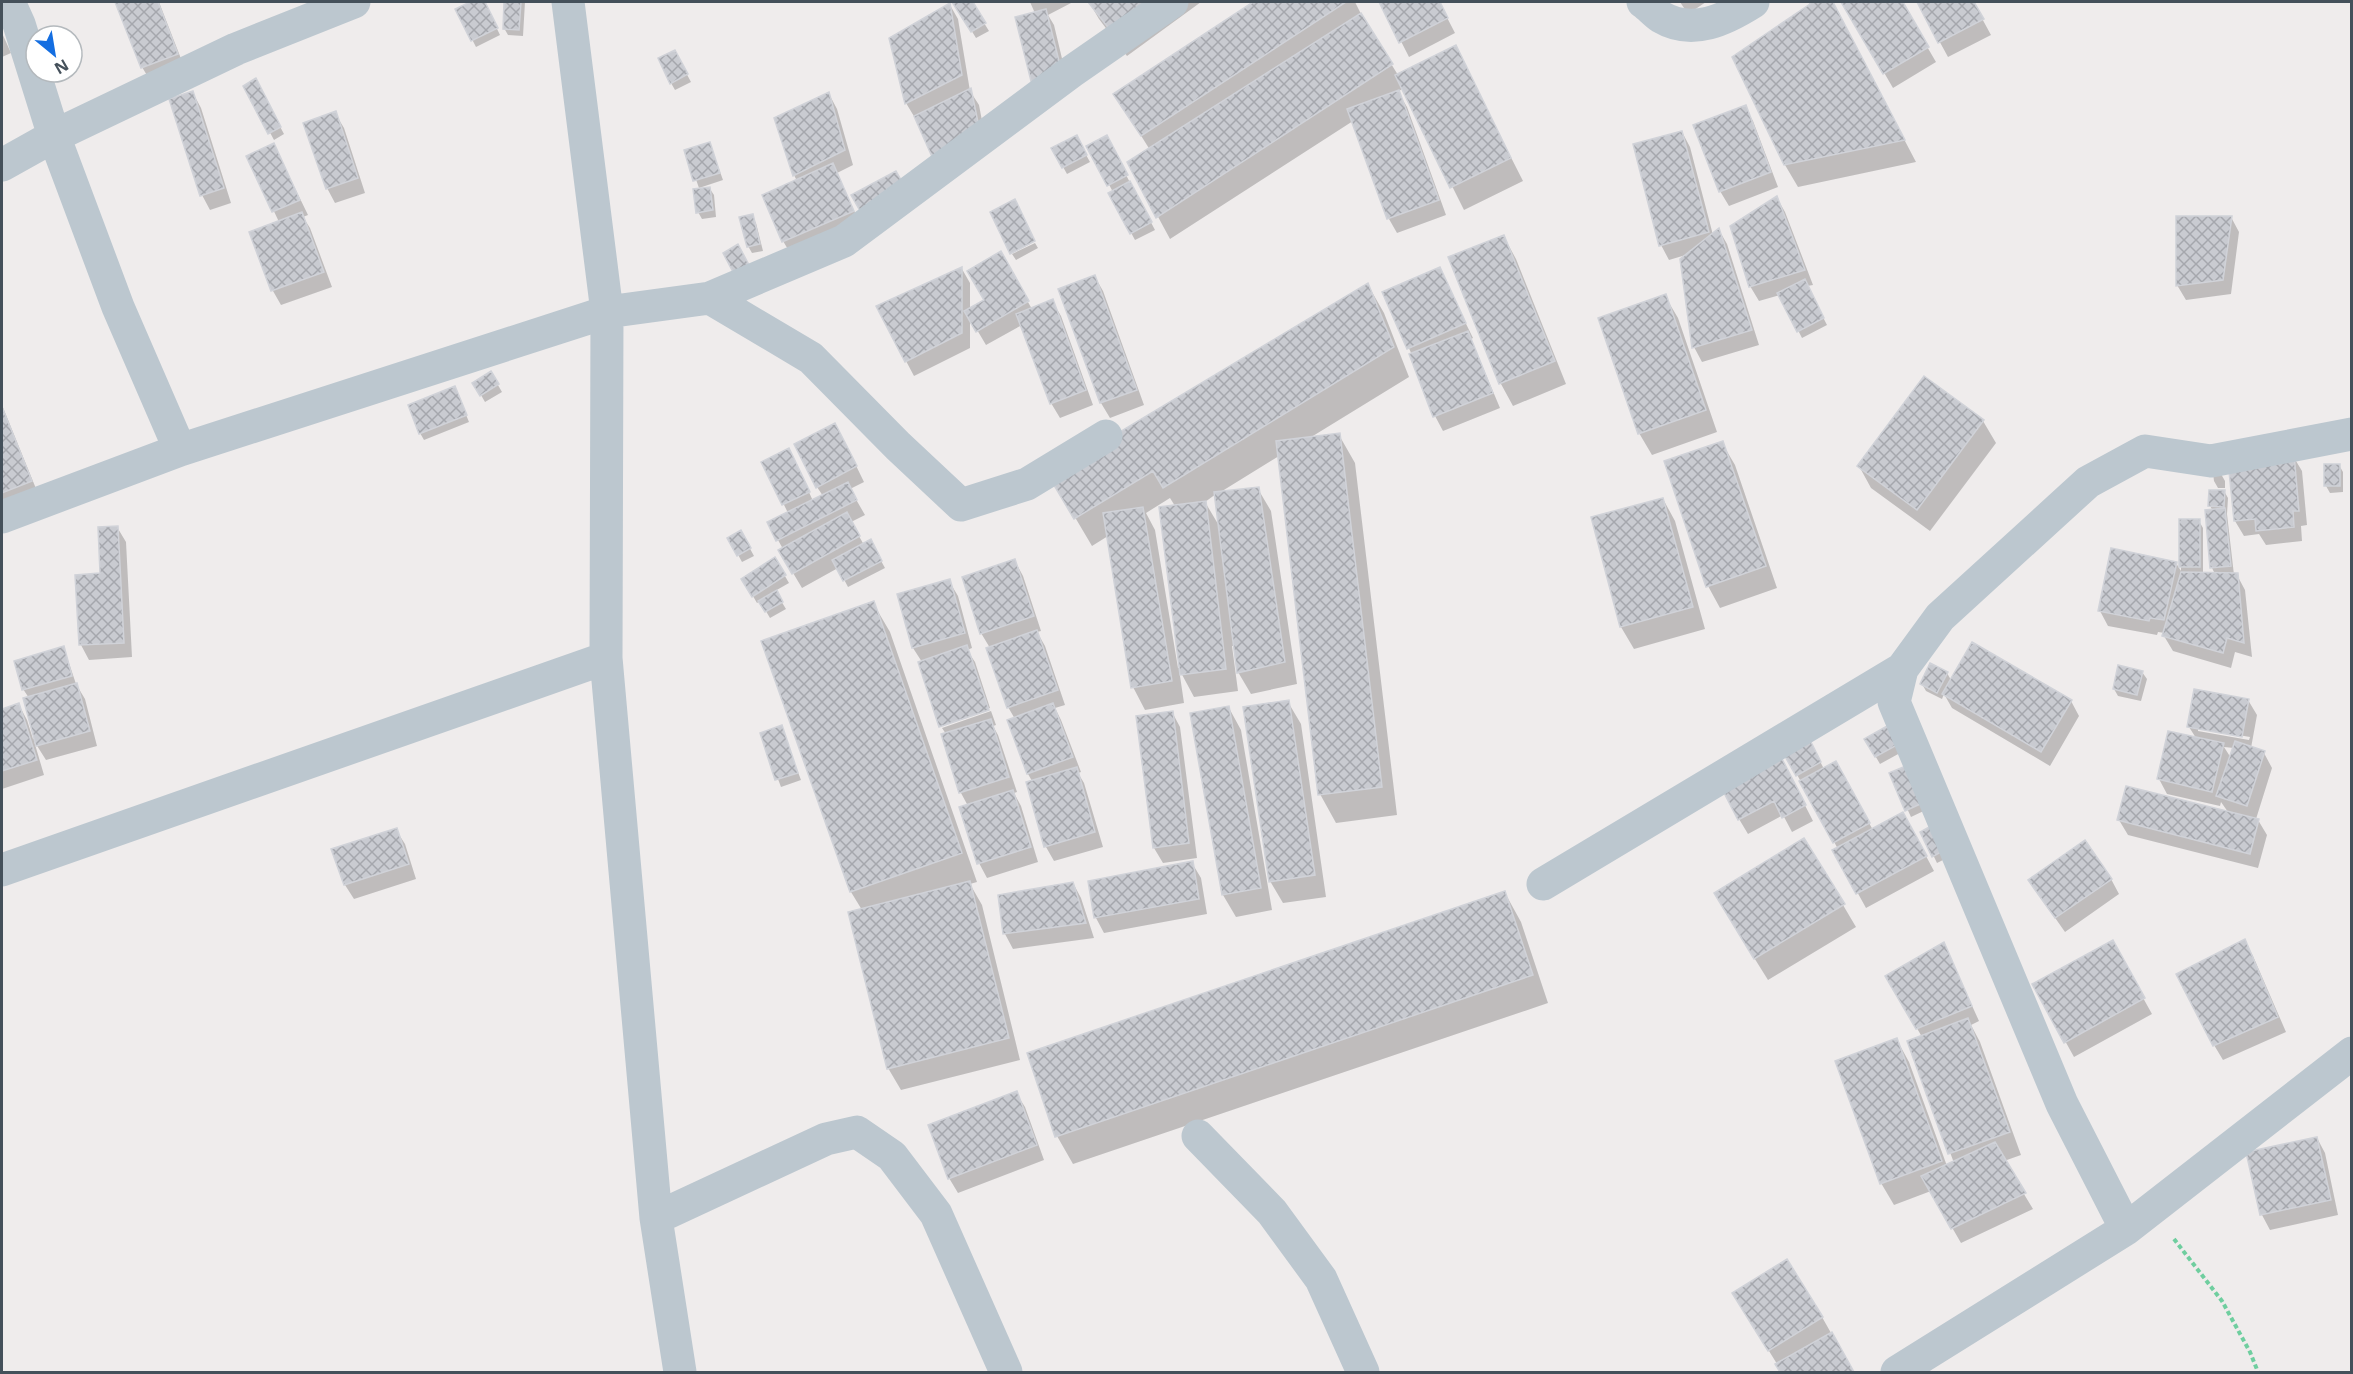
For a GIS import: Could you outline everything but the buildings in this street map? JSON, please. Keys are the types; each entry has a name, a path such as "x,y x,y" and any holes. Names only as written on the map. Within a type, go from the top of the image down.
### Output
{"street":[{"path":"9,2 19,24 54,136 118,306 180,450"},
{"path":"2,165 54,136 236,49 354,2"},
{"path":"568,2 607,312 606,658 656,1218 680,1372"},
{"path":"2,517 180,450 607,312 710,298 844,241 1071,72 1172,2"},
{"path":"1643,2 1661,17 1692,27 1728,18 1753,2"},
{"path":"710,298 811,358 898,446 961,505 1027,484 1106,436"},
{"path":"2126,1229 2062,1104 1894,702 1902,669 1940,617 2088,482 2145,451 2211,461 2352,434"},
{"path":"2,870 606,658"},
{"path":"1543,884 1902,669"},
{"path":"1897,1372 2126,1229 2352,1053"},
{"path":"656,1218 826,1139 858,1132 892,1156 936,1214 1006,1372"},
{"path":"1198,1136 1272,1212 1321,1279 1363,1372"}],"path":[{"path":"2151,1209 2222,1301 2250,1352 2258,1372"}]}
